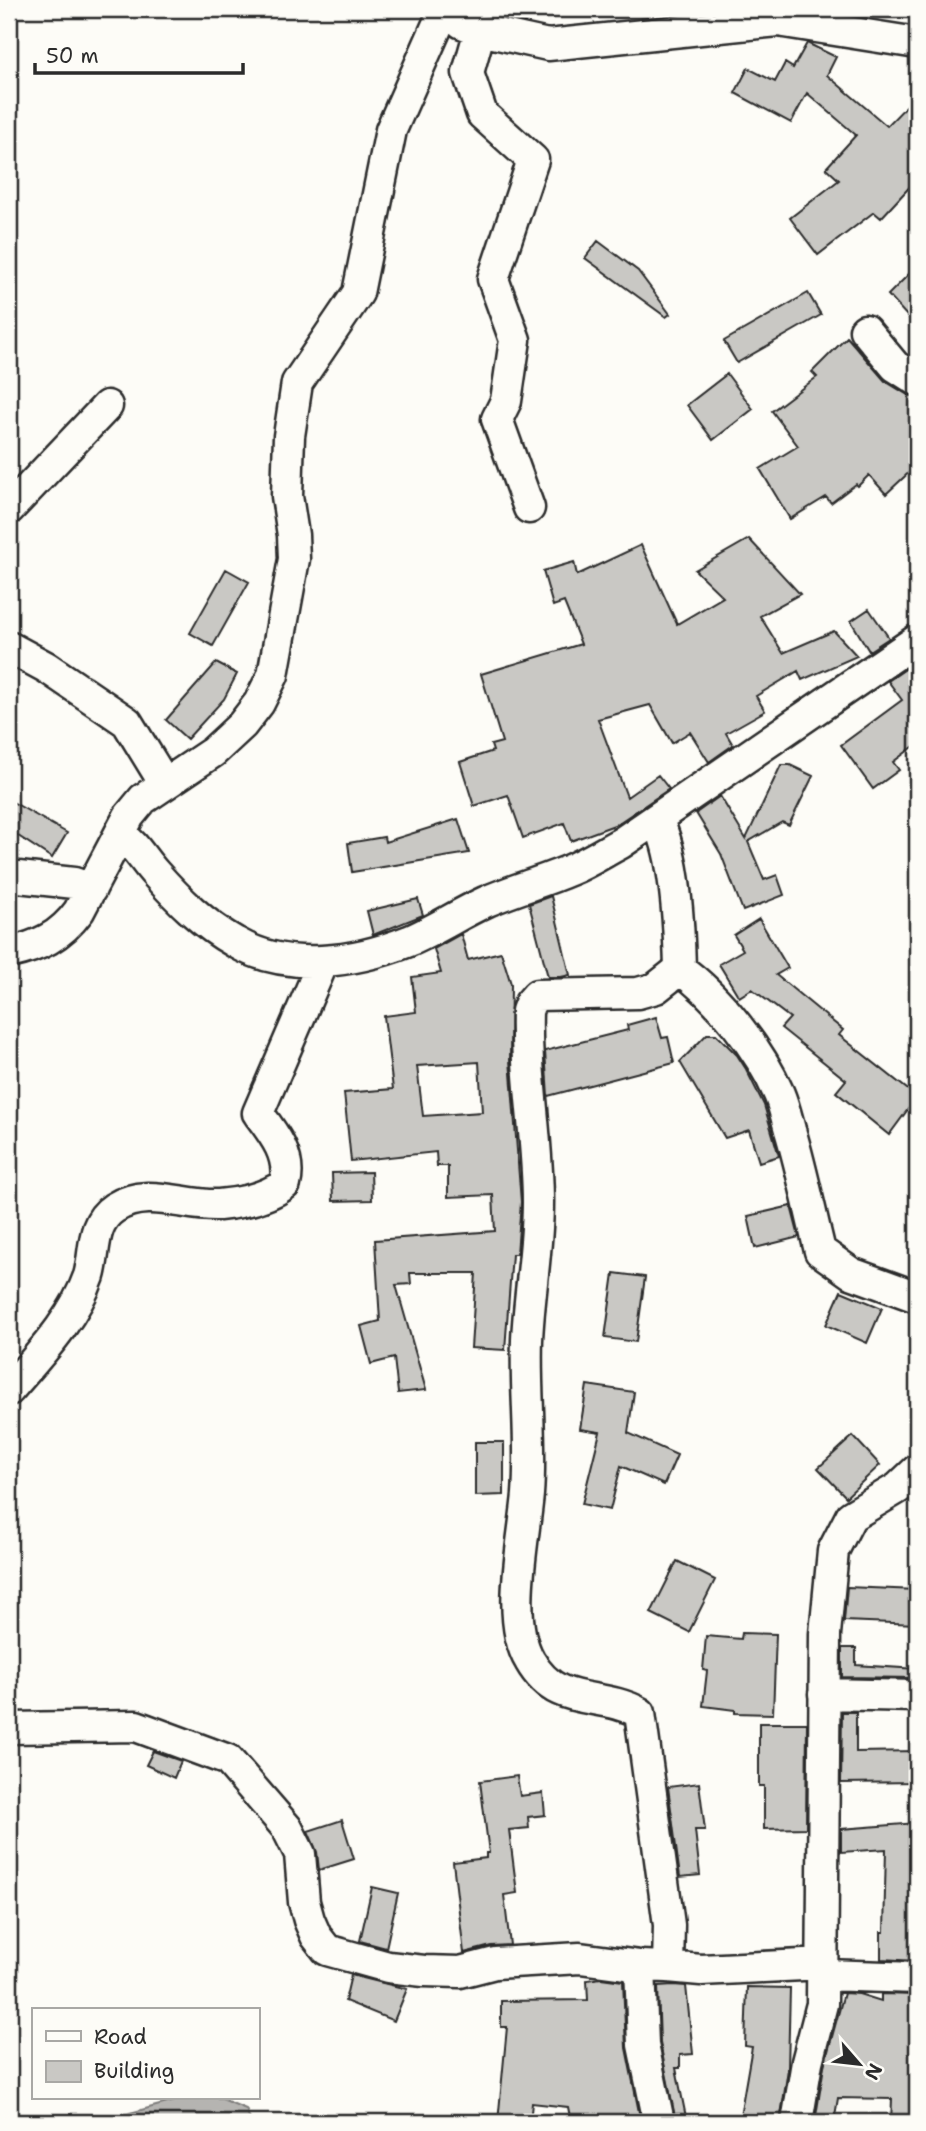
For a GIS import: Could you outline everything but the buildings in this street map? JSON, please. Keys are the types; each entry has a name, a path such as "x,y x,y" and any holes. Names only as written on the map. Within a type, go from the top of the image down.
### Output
{"street":[{"path":"9,953 48,941 61,932 79,911 129,816 143,800 213,752 242,725 259,703 273,675 294,559 286,496 289,436 297,383 358,293 391,130 438,12 480,30 548,45 778,21 917,43"},
{"path":"480,30 468,73 482,114 533,160 492,278 515,341 506,401 497,419 529,508"},
{"path":"865,331 895,366 917,380"},
{"path":"9,509 107,406"},
{"path":"120,834 130,841 182,903 227,937 260,954 323,961 367,956 410,940 486,902 571,870 621,843 917,640"},
{"path":"9,647 46,667 127,722 165,785"},
{"path":"657,820 665,835 670,857 680,969 728,1015 756,1053 779,1095 820,1251 851,1273 917,1297"},
{"path":"9,876 74,883 91,889"},
{"path":"9,1390 62,1325 81,1294 90,1274 92,1248 99,1226 113,1209 135,1198 174,1198 217,1205 275,1191 285,1184 289,1170 277,1139 258,1113 323,961"},
{"path":"659,2122 643,2045 654,1967 669,1926 640,1713 625,1705 568,1696 546,1682 530,1663 521,1643 518,1621 520,1555 528,1492 527,1340 538,1203 527,1012 537,995 638,993 656,988 680,969"},
{"path":"797,2122 807,2062 822,2004 825,1633 833,1551 852,1516 898,1488 917,1470"},
{"path":"824,1694 917,1696"},
{"path":"9,1728 136,1726 228,1759 287,1828 300,1854 304,1902 316,1936 327,1950 388,1967 460,1972 495,1964 580,1958 701,1970 823,1969 917,1978"}],"shaded area":[{"path":"179,2100 225,2100 246,2109 251,2122 110,2122 130,2113"}]}
